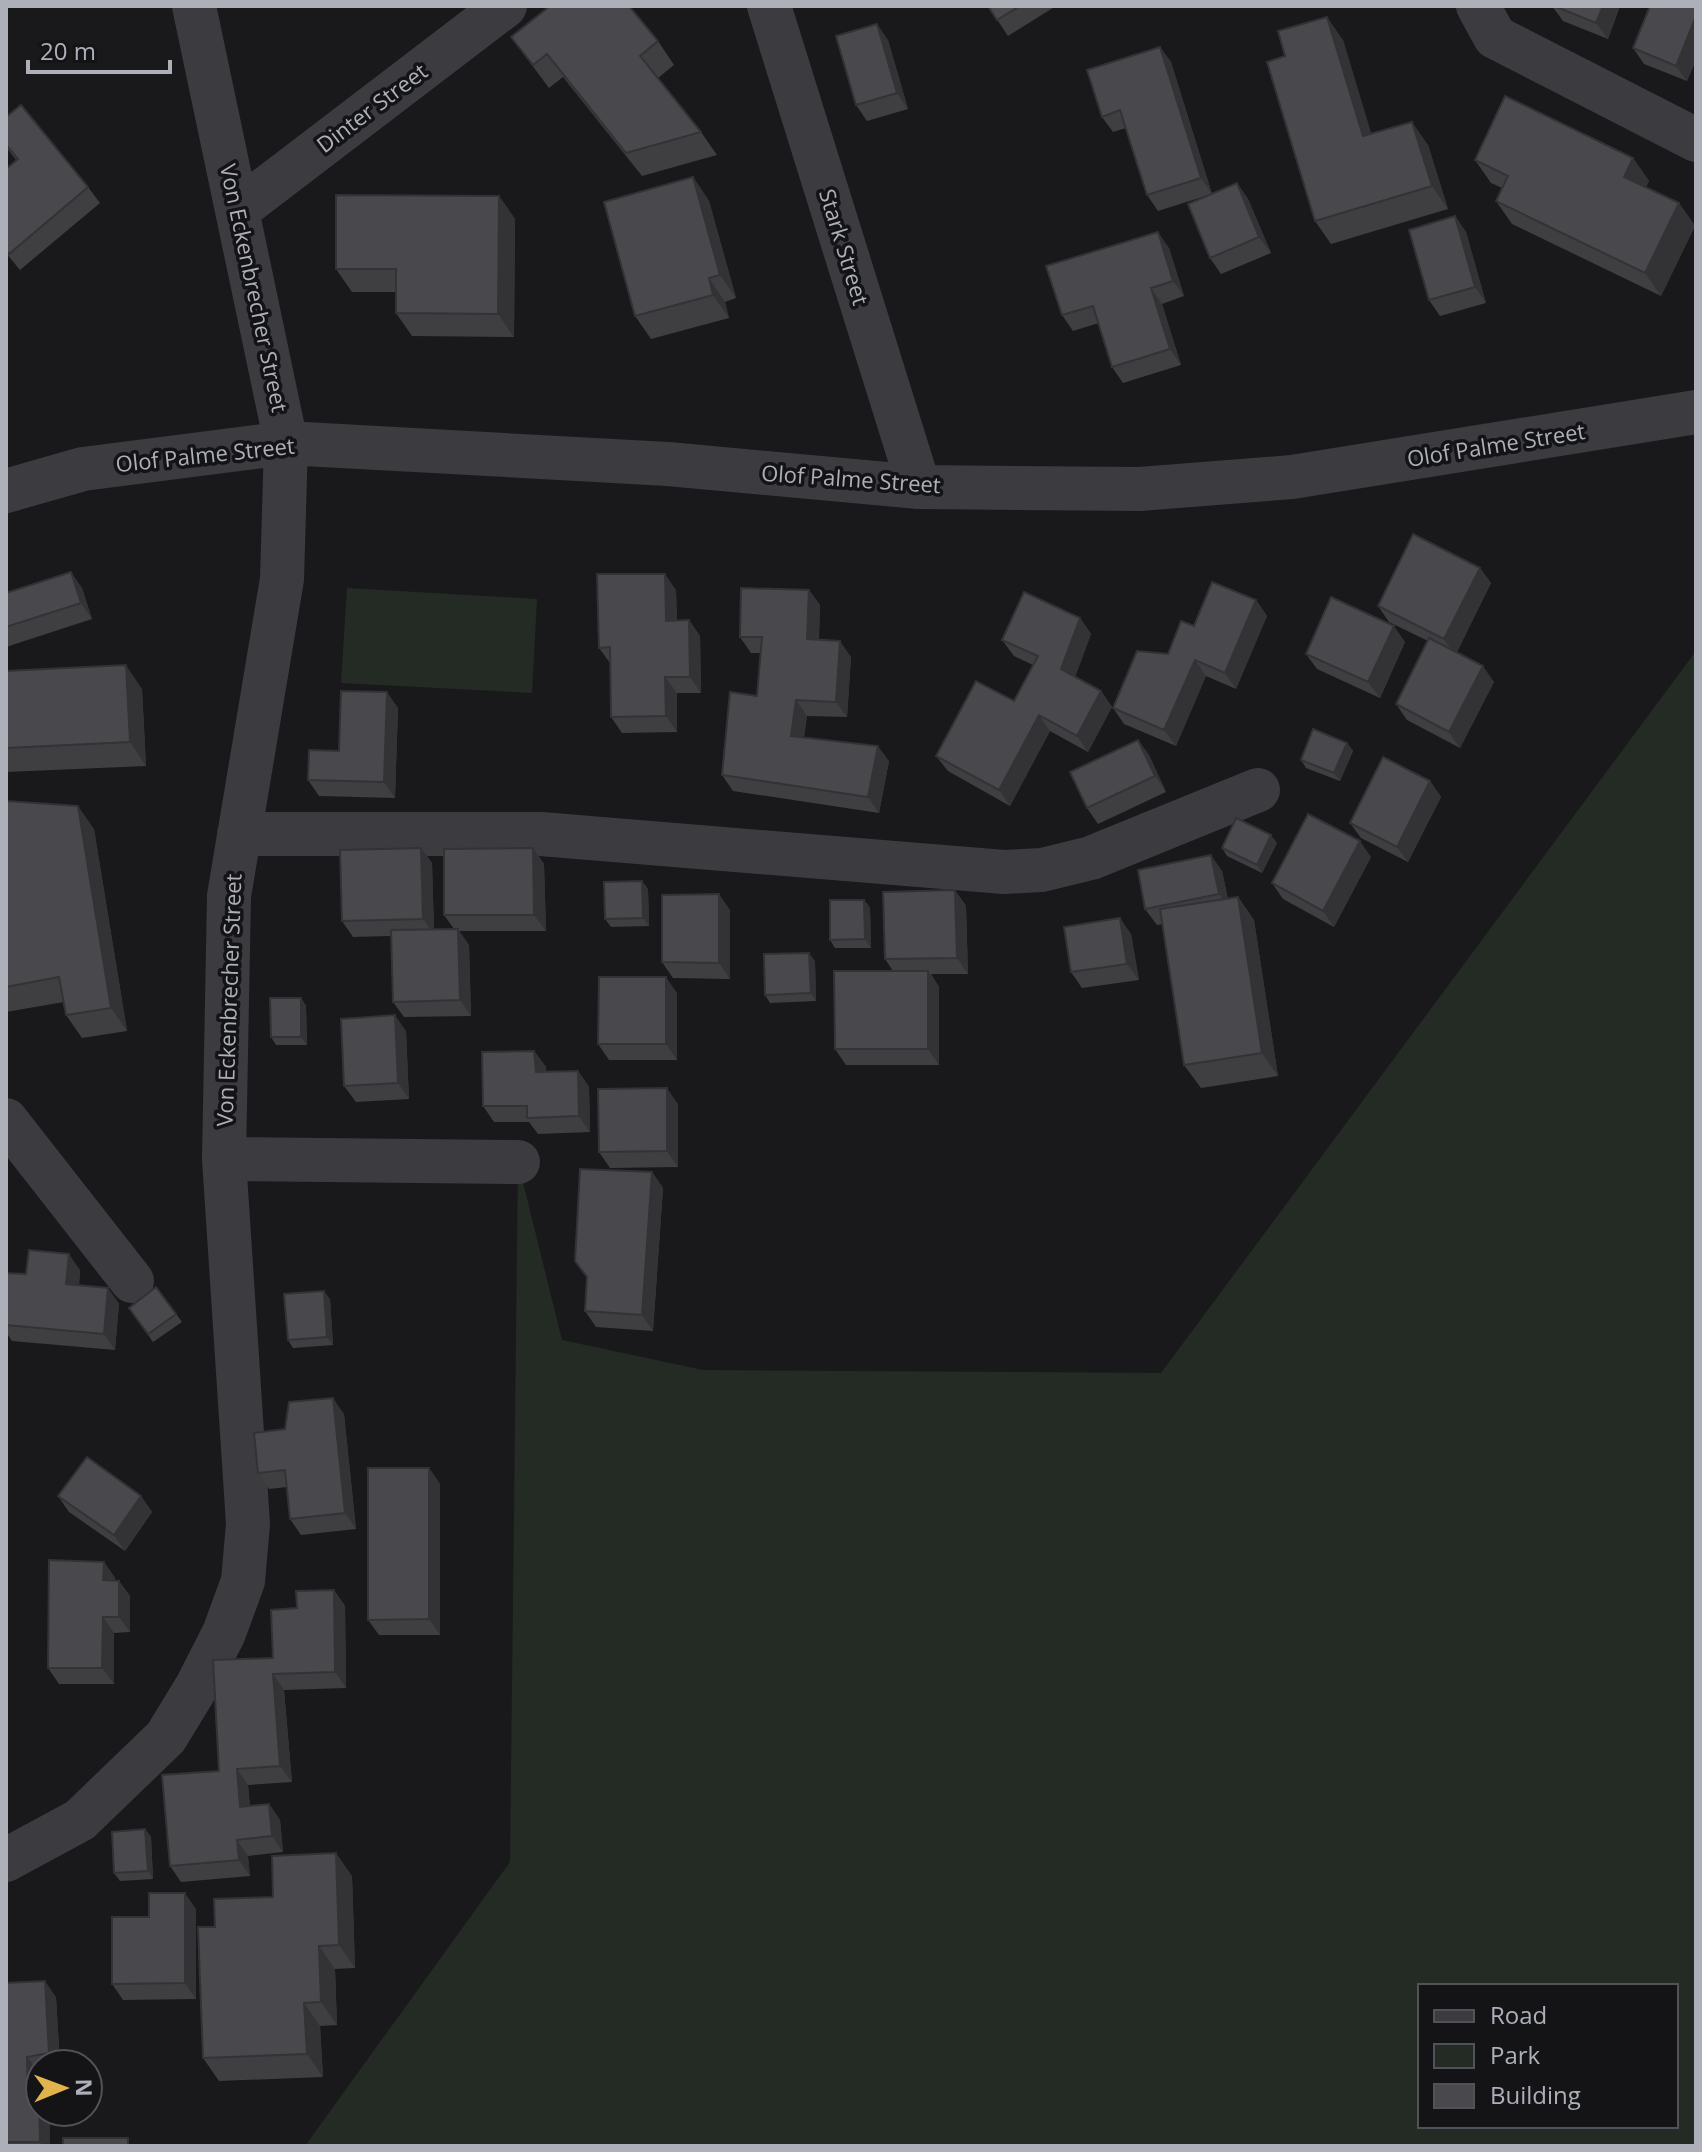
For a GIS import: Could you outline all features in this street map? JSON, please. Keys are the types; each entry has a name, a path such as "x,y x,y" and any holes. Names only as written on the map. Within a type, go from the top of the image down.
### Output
{"street":[{"name":"Von Eckenbrecher Street","path":"6,1860 80,1820 166,1737 224,1633 243,1581 248,1524 224,1159 229,896 282,579 286,443 194,6"},
{"name":"Dinter Street","path":"239,209 505,6"},
{"name":"Stark Street","path":"769,6 919,487"},
{"path":"1478,6 1495,37 1696,140"},
{"name":"Olof Palme Street","path":"6,491 83,469 286,443 668,464 919,487 1140,489 1292,477 1696,412"},
{"path":"239,834 541,834 1004,872 1042,870 1091,858 1258,790"},
{"path":"6,1120 132,1281"},
{"path":"224,1159 518,1162"}],"green space":[{"path":"347,588 537,599 532,693 341,683"},
{"path":"1696,651 1696,2146 305,2146 510,1862 518,1162 562,1340 703,1370 1161,1373"}],"building":[{"path":"550,6 629,6 658,41 640,56 701,132 626,153 547,54 533,65 511,37"},
{"path":"988,6 1020,6 997,20"},
{"path":"1554,6 1603,6 1596,23"},
{"path":"1650,6 1696,6 1696,16 1676,66 1633,48"},
{"path":"1327,17 1363,136 1412,122 1432,186 1315,221 1267,62 1285,56 1278,31"},
{"path":"877,24 897,93 856,105 836,36"},
{"path":"1160,47 1201,178 1147,195 1120,110 1102,117 1087,70"},
{"path":"1505,96 1633,158 1624,177 1679,203 1645,273 1496,201 1508,176 1475,160"},
{"path":"21,105 88,187 9,254 6,250 6,169 18,159 6,145 6,117"},
{"path":"693,177 720,275 709,278 713,295 635,316 604,202"},
{"path":"1237,183 1259,237 1210,258 1188,204"},
{"path":"336,195 499,196 498,314 396,313 396,269 336,269"},
{"path":"1455,216 1475,287 1429,300 1409,230"},
{"path":"1158,232 1173,281 1151,288 1170,349 1112,367 1093,306 1062,315 1046,266"},
{"path":"1413,534 1480,568 1444,639 1378,606"},
{"path":"71,572 81,603 6,627 6,593"},
{"path":"597,574 665,574 666,621 689,620 690,677 665,677 666,716 611,717 610,647 599,648"},
{"path":"1212,582 1256,600 1225,673 1195,660 1164,730 1113,708 1137,651 1168,654 1181,621 1194,626"},
{"path":"741,588 809,590 807,639 840,641 836,702 796,700 791,736 878,746 868,797 722,775 730,692 757,696 762,637 740,637"},
{"path":"1024,592 1080,618 1061,669 1101,691 1077,736 1039,715 999,790 936,756 976,681 1014,701 1038,656 1002,640"},
{"path":"1331,597 1394,626 1368,682 1306,654"},
{"path":"1429,638 1483,666 1449,732 1396,704"},
{"path":"126,665 130,742 6,748 6,671"},
{"path":"341,691 387,692 384,782 308,780 309,750 339,751"},
{"path":"1313,729 1347,743 1334,773 1301,760"},
{"path":"1138,740 1155,776 1087,808 1070,772"},
{"path":"1383,757 1430,781 1397,847 1350,823"},
{"path":"6,801 78,806 111,1008 66,1015 59,977 6,987"},
{"path":"1308,814 1360,841 1323,911 1272,883"},
{"path":"1236,818 1271,835 1257,865 1222,848"},
{"path":"421,848 423,919 342,921 340,850"},
{"path":"533,848 534,915 444,915 444,849"},
{"path":"1211,855 1219,894 1145,909 1138,870"},
{"path":"642,881 643,918 605,919 604,882"},
{"path":"955,890 957,958 885,959 883,892"},
{"path":"719,894 719,963 662,962 662,895"},
{"path":"1238,897 1262,1053 1184,1065 1160,909"},
{"path":"830,900 864,900 865,939 830,940"},
{"path":"1120,918 1127,964 1071,972 1064,927"},
{"path":"458,929 460,1000 393,1002 391,930"},
{"path":"809,953 811,993 765,995 764,954"},
{"path":"834,971 928,971 928,1049 835,1049"},
{"path":"599,977 666,977 666,1044 598,1044"},
{"path":"270,998 301,998 301,1037 271,1037"},
{"path":"395,1015 398,1083 344,1086 341,1019"},
{"path":"534,1051 536,1072 578,1071 579,1116 527,1118 527,1106 483,1106 482,1052"},
{"path":"667,1088 667,1151 599,1152 598,1089"},
{"path":"580,1169 652,1172 642,1315 585,1311 587,1277 575,1261"},
{"path":"29,1250 69,1254 66,1284 108,1288 104,1334 6,1325 6,1273 26,1274"},
{"path":"156,1287 176,1314 148,1334 129,1308"},
{"path":"324,1291 327,1337 288,1340 284,1294"},
{"path":"333,1398 345,1513 290,1519 285,1470 258,1473 254,1433 285,1429 289,1402"},
{"path":"87,1457 141,1496 114,1535 58,1496"},
{"path":"368,1468 429,1468 429,1619 368,1620"},
{"path":"49,1560 104,1562 103,1580 119,1581 119,1617 103,1617 102,1668 48,1668"},
{"path":"334,1590 335,1672 273,1674 280,1766 237,1769 240,1807 269,1804 272,1836 237,1840 239,1860 170,1866 162,1775 219,1771 213,1660 273,1658 271,1610 297,1608 296,1591"},
{"path":"145,1829 148,1871 114,1873 112,1832"},
{"path":"336,1853 339,1945 319,1946 321,2002 304,2003 307,2054 203,2058 198,1927 215,1927 214,1899 273,1897 272,1856"},
{"path":"149,1893 185,1893 185,1983 112,1984 112,1917 149,1917"},
{"path":"45,1981 49,2048 24,2048 24,2128 40,2128 40,2142 6,2142 6,1983"},
{"path":"63,2138 128,2138 128,2146 63,2146"}]}
